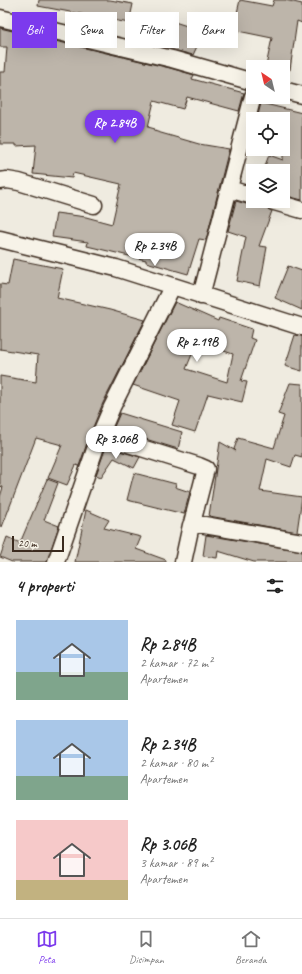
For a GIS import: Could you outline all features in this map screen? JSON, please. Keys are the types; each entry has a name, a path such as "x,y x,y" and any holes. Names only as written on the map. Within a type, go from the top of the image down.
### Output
{"street":[{"path":"0,18 172,59 246,80"},
{"path":"290,92 302,95"},
{"path":"200,296 251,104"},
{"path":"0,181 7,180 19,182 94,205"},
{"path":"229,189 246,194"},
{"path":"290,207 302,210"},
{"path":"0,238 116,268 200,296 302,327"},
{"path":"56,562 100,435 112,407 172,287"},
{"path":"100,435 206,469 182,562"},
{"path":"192,523 302,542"}],"building":[{"path":"39,0 110,0 133,4 131,12 125,12 125,22 117,21 117,12 70,12 38,6"},
{"path":"240,0 272,6 274,0 285,0 302,4 302,23 297,21 290,70 290,60 267,60 272,38 238,31 237,12"},
{"path":"179,23 187,26 187,48 196,48 193,55 165,48 179,48"},
{"path":"0,28 12,31 12,48 57,48 57,41 65,43 65,48 85,48 170,68 194,75 192,79 244,93 239,111 187,97 183,109 154,101 148,127 155,129 154,131 199,144 229,149 206,240 199,239 188,274 146,262 146,260 87,246 88,242 52,237 56,213 86,217 112,224 121,184 73,173 72,178 33,174 36,145 16,146 16,144 0,144 0,72 5,72 7,47 0,47"},
{"path":"261,104 265,104 302,113 302,200 290,197 290,164 266,164 269,156 283,160 283,156 290,156 290,112 259,112"},
{"path":"236,201 246,204 246,208 266,208 272,211 259,246 267,247 260,286 237,281 246,237 228,231"},
{"path":"13,259 63,269 57,298 110,310 145,320 103,403 79,466 76,465 67,485 48,478 62,445 36,438 2,527 0,526 0,497 3,487 0,486 0,376 36,382 38,355 0,349 0,284 8,285"},
{"path":"288,266 302,271 302,310 275,298"},
{"path":"175,302 218,321 219,318 252,329 250,338 255,340 241,381 247,382 242,402 208,394 195,432 172,425 180,401 133,385","holes":["197,342 233,354 227,382 186,369"]},
{"path":"295,335 302,336 302,371 285,366"},
{"path":"290,383 302,384 302,457 295,455 291,467 267,459 260,491 302,497 297,532 209,516 220,442 236,451 234,449 238,438 274,448 284,416 278,414"},
{"path":"120,413 182,432 178,449 113,429"},
{"path":"106,447 140,457 134,468 114,458 101,477 96,475"},
{"path":"134,473 176,484 175,487 190,492 184,514 127,500"},
{"path":"47,479 58,483 44,520 59,526 47,562 12,562 0,557 7,537 20,543"},
{"path":"86,510 109,520 104,528 141,537 136,549 166,560 166,562 75,562"},
{"path":"206,535 302,551 302,562 254,562 218,551 217,558 203,556"}]}
